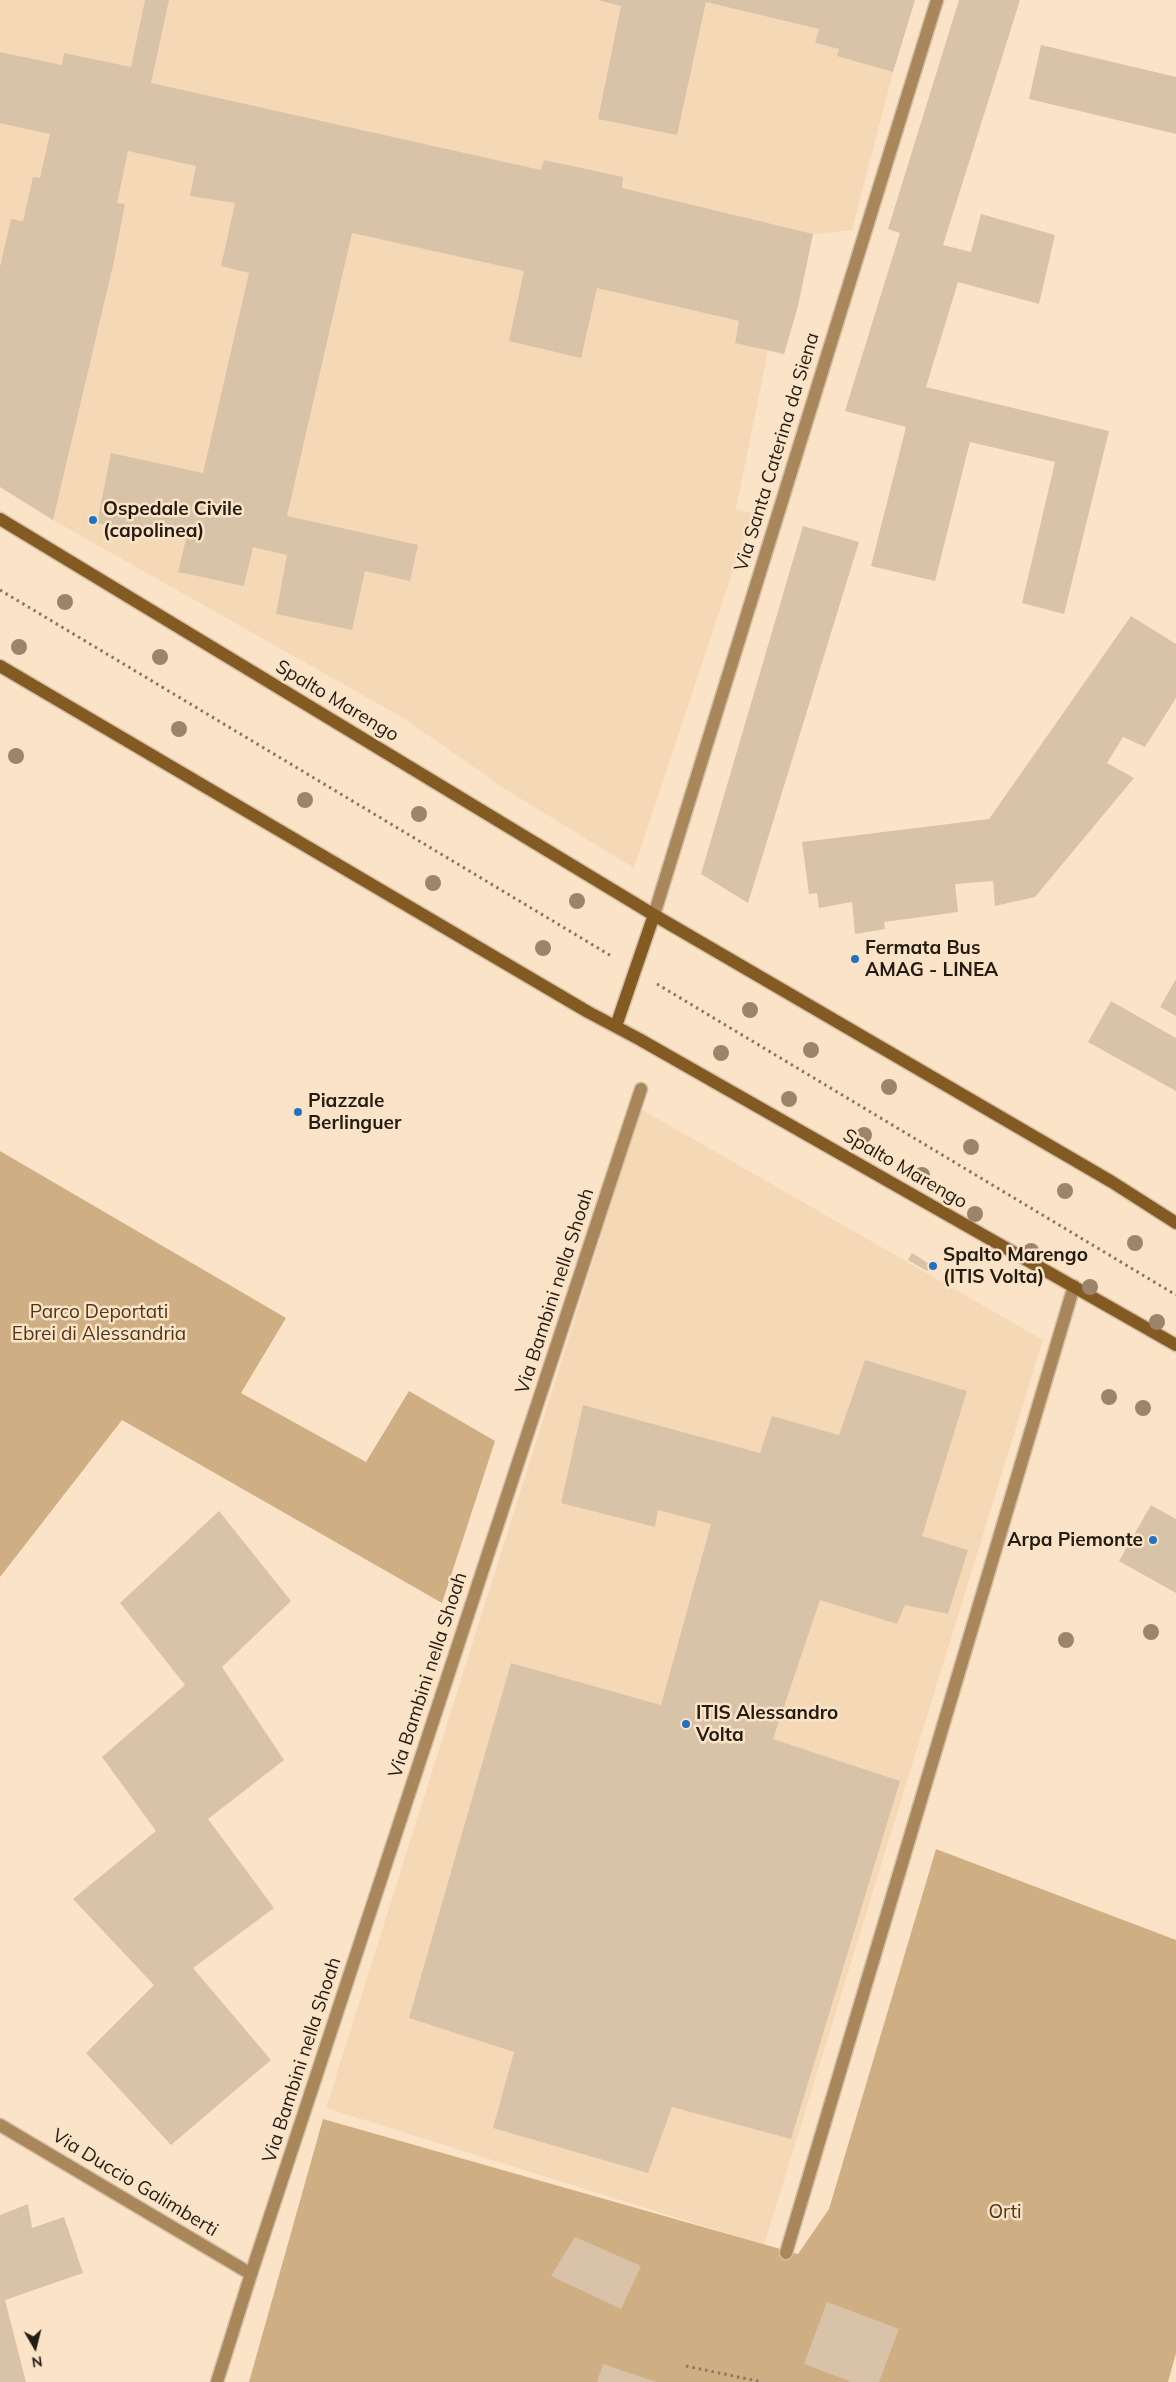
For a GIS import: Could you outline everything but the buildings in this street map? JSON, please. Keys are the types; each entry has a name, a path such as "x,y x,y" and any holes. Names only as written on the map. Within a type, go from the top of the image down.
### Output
{"main road":[{"name":"Spalto Marengo","path":"0,519 654,915 1112,1182 1176,1223"},
{"name":"Spalto Marengo","path":"0,666 588,1012 616,1026 1176,1345"},
{"path":"616,1026 654,915"}],"street":[{"name":"Via Santa Caterina da Siena","path":"654,915 937,0"},
{"name":"Via Bambini nella Shoah","path":"217,2382 641,1089"},
{"path":"786,2253 1074,1286"},
{"name":"Via Duccio Galimberti","path":"0,2125 251,2274"}],"path":[{"path":"0,590 1176,1296"},
{"path":"686,2366 762,2382"}],"shaded area":[{"path":"0,0 915,0 893,72 852,230 813,234 798,306 784,354 768,351 736,509 752,513 634,868 505,789 405,719 53,520 0,487"},
{"name":"ITIS Alessandro Volta","path":"641,1109 1043,1340 764,2245 326,2108"}],"green space":[{"name":"Parco Deportati Ebrei di Alessandria","path":"0,1151 286,1318 241,1393 366,1462 409,1391 495,1441 442,1603 122,1420 0,1577"},
{"name":"Orti","path":"936,1849 1176,1940 1176,2353 1168,2382 249,2382 323,2119 798,2254 829,2209"}],"place":[{"name":"Ospedale Civile (capolinea)","path":"93,520"},
{"name":"Fermata Bus AMAG - LINEA","path":"855,959"},
{"name":"Piazzale Berlinguer","path":"298,1112"},
{"name":"Spalto Marengo (ITIS Volta)","path":"933,1266"},
{"name":"Arpa Piemonte","path":"1153,1540"},
{"name":"ITIS Alessandro Volta","path":"686,1724"}]}
